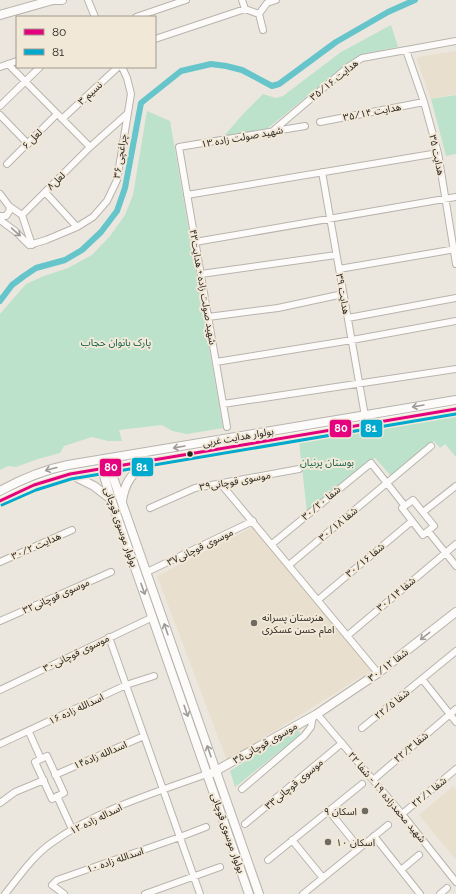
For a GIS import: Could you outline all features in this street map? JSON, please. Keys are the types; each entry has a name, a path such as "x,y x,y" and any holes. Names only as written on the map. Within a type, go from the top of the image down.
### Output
{"street":[{"path":"0,14 53,0 62,0"},
{"path":"88,0 95,16"},
{"path":"139,16 186,0"},
{"path":"242,0 245,9"},
{"path":"263,30 259,14 267,1 276,0"},
{"path":"156,39 245,9 259,14"},
{"name":"هدایت ۳۵/۱۶","path":"273,131 348,67 362,58 456,41"},
{"name":"هدایت ۳۵","path":"406,50 424,102 438,152 455,249 456,264"},
{"path":"0,67 16,61"},
{"path":"8,64 90,147"},
{"path":"0,106 39,68"},
{"name":"نسیم ۳","path":"62,119 117,68"},
{"name":"چراغچی ۳۶","path":"31,245 77,227 93,217 107,201 117,180 131,94 122,68"},
{"name":"هدایت ۳۵/۱۴","path":"320,122 424,102"},
{"name":"لعل ۶","path":"7,164 57,114"},
{"name":"لعل۸","path":"22,215 90,147 127,114"},
{"path":"0,115 28,144"},
{"name":"شهید صولت زاده ۱۳","path":"179,148 305,126"},
{"name":"شهید صولت زاده + هدایت۴۳","path":"179,148 227,427"},
{"path":"187,195 438,152"},
{"name":"هدایت ۳۹","path":"322,172 365,416"},
{"path":"45,192 77,227"},
{"path":"0,194 9,206 22,215 31,245"},
{"path":"195,242 456,197"},
{"path":"0,216 8,214 10,210 9,206"},
{"path":"0,220 31,245"},
{"path":"339,269 455,249"},
{"path":"201,274 336,255"},
{"path":"208,317 278,308 343,294"},
{"path":"348,318 456,298"},
{"path":"216,362 352,340 456,321"},
{"path":"223,404 456,369"},
{"name":"بولوار هدایت غربی","path":"0,501 36,483 70,474 106,469 298,431 365,416 456,400"},
{"name":"بولوار هدایت غربی","path":"0,491 33,474 50,468 298,431 456,410"},
{"name":"شفا ۳۰/۱۸","path":"289,565 431,446"},
{"path":"105,459 106,469"},
{"path":"122,502 124,490 128,480 146,461"},
{"name":"شفا ۳۰/۲۰","path":"272,544 371,463 387,483"},
{"name":"بولوار موسوی قوچانی","path":"106,469 111,499 249,894"},
{"name":"بولوار موسوی قوچانی","path":"106,469 122,502 259,894"},
{"name":"موسوی قوچانی۳۹","path":"150,508 195,488 299,470"},
{"path":"70,474 94,486 111,499"},
{"path":"387,483 405,506"},
{"path":"222,484 378,673"},
{"path":"423,512 456,486"},
{"path":"413,500 423,512 434,526 423,535 402,508 413,500"},
{"name":"شفا ۳۰/۱۶","path":"318,600 412,520"},
{"name":"موسوی قوچانی۳۷","path":"147,572 253,521"},
{"name":"هدایت ۳۰/۲","path":"0,562 72,530"},
{"path":"428,531 456,566"},
{"name":"شفا ۳۰/۱۴","path":"347,636 456,544"},
{"name":"موسوی قوچانی۳۲","path":"0,621 111,572"},
{"name":"شفا ۳۰/۱۲","path":"315,715 378,673 456,612"},
{"name":"موسوی قوچانی۳۰","path":"0,690 153,617"},
{"path":"109,637 200,894"},
{"name":"شفا ۲۲/۵","path":"362,728 456,651"},
{"name":"اسدالله زاده ۱۶","path":"0,744 126,685 154,676"},
{"path":"422,679 456,722"},
{"name":"شفا ۲۲/۳","path":"373,780 456,709"},
{"name":"موسوی قوچانی۳۵","path":"207,774 216,771 315,715"},
{"name":"موسوی قوچانی۳۵","path":"242,789 304,736 311,727 315,715"},
{"name":"شهید محمدزاده ۱۹ - شفا ۲۲","path":"315,715 342,743 402,814 456,882"},
{"path":"28,732 41,759"},
{"name":"اسدالله زاده۱۴","path":"55,775 144,736"},
{"name":"موسوی قوچانی۳۳","path":"245,824 342,743"},
{"path":"47,756 55,775 64,793 52,798 35,762 47,756"},
{"name":"۲۲/۱ شفا","path":"402,814 456,769"},
{"name":"اسداله زاده ۱۲","path":"5,894 48,845 72,829 110,810 207,774"},
{"path":"0,803 15,792 44,780"},
{"path":"268,860 362,784"},
{"path":"58,796 72,829"},
{"path":"329,811 359,848"},
{"path":"303,894 388,825"},
{"name":"اسدالله زاده ۱۰","path":"64,894 52,885 57,880 206,827"},
{"path":"374,836 420,894"},
{"path":"292,840 323,878"},
{"path":"401,870 420,855"},
{"path":"145,894 194,878 220,867"},
{"path":"440,894 447,888"}],"shaded area":[{"path":"456,51 456,94 431,99 417,61 417,57"},
{"name":"هنرستان پسرانه امام حسن عسکری","path":"253,527 372,670 227,761 157,576"},
{"path":"453,786 456,790 456,860 419,815"}],"green space":[{"path":"391,25 398,47 363,54 349,62 267,129 224,136 263,94 276,98 283,96 341,52"},
{"path":"456,95 456,154 446,156 431,99"},
{"name":"پارک بانوان حجاب","path":"147,111 170,121 223,428 187,434 172,431 162,425 119,430 122,441 108,441 92,437 64,446 60,453 16,467 8,466 0,470 0,314 26,284 68,268 92,255 110,236 125,215 133,195"},
{"name":"بوستان پرنیان","path":"456,416 456,457 445,444 440,448 434,441 391,476 375,458 307,512 299,441"},
{"path":"291,732 300,732 299,736 235,787 230,771"}],"waterway":[{"path":"0,301 12,285 24,276 36,268 65,260 82,250 101,232 117,211 125,188 141,103 181,71 211,64 242,70 272,86 279,84 336,42 388,12 415,0"}],"transit line":[{"name":"80","path":"0,501 34,485 70,474 456,409"},
{"name":"81","path":"2,505 36,490 71,479 456,414"}],"place":[{"name":"هنرستان پسرانه امام حسن عسکری","path":"254,623"},
{"name":"اسکان ۹","path":"365,811"},
{"name":"اسکان ۱۰","path":"328,842"}]}
